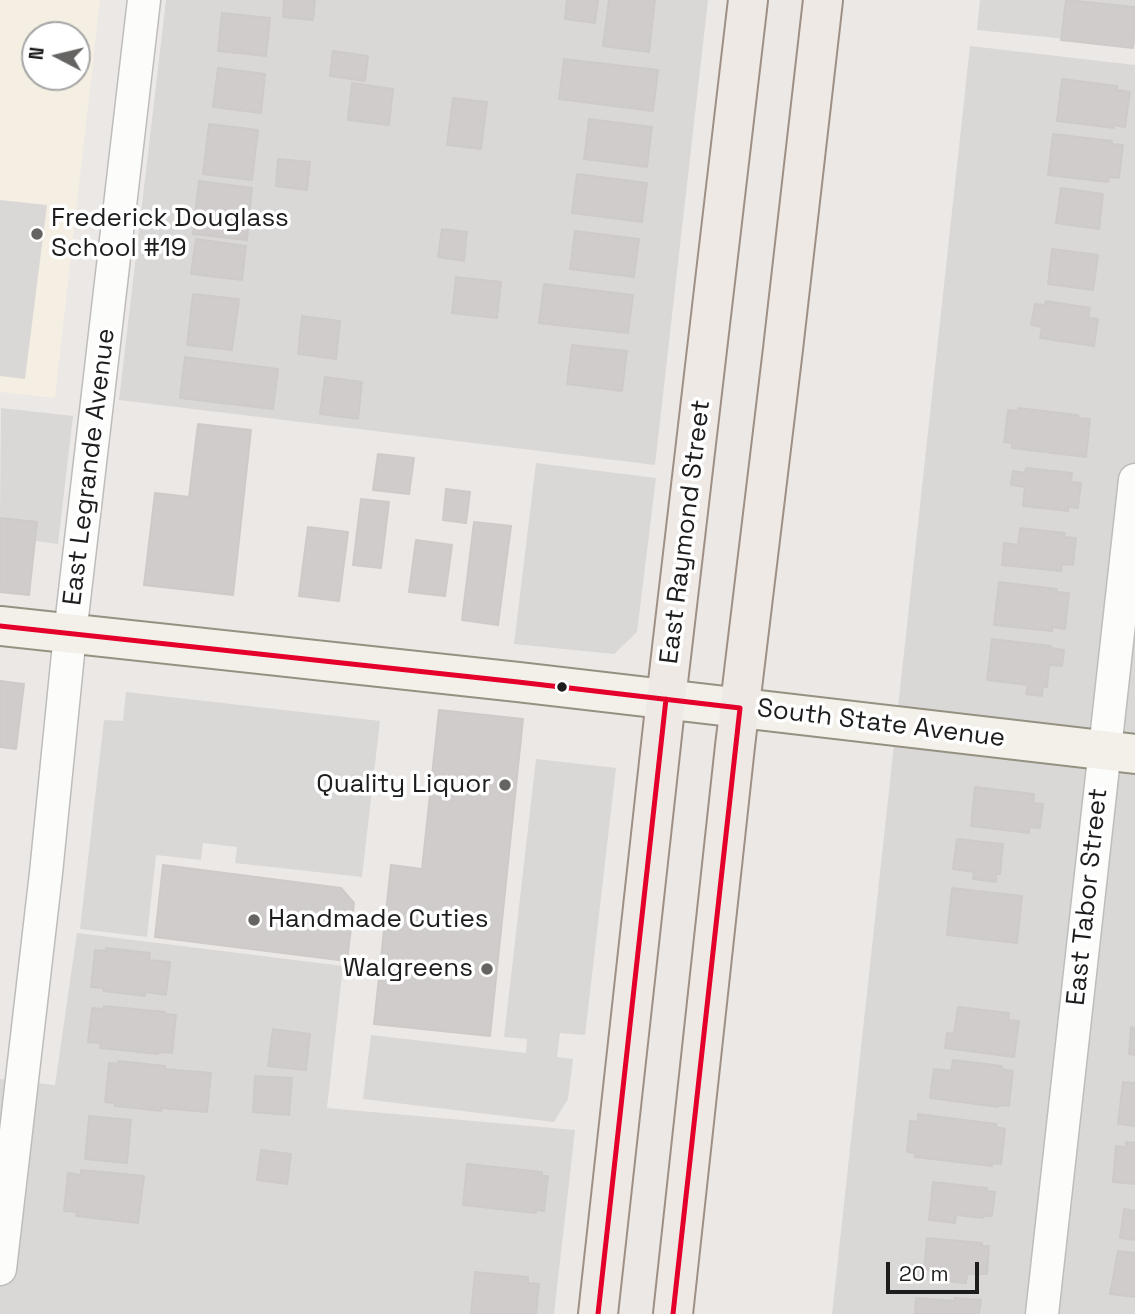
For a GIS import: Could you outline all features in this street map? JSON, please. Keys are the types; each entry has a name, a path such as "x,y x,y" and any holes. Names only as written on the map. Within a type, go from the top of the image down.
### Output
{"main road":[{"name":"East Raymond Street","path":"598,1314 666,699 748,0"},
{"path":"673,1314 740,708 823,0"}],"street":[{"name":"East Legrande Avenue","path":"0,1269 12,1060 46,873 144,0"},
{"name":"East Tabor Street","path":"1042,1314 1119,752 1135,480"},
{"name":"South State Avenue","path":"0,626 1119,752"}],"shaded area":[{"name":"Frederick Douglass School #19","path":"0,0 100,0 91,80 91,21 21,21 21,91 90,91 55,398 0,392"},
{"path":"166,0 708,0 655,465 119,400"},
{"path":"980,0 1135,0 1135,46 977,30"},
{"path":"970,46 1135,65 1135,1314 832,1314"},
{"path":"0,200 47,205 25,379 0,376"},
{"path":"1,408 73,416 58,544 35,541 36,522 0,518"},
{"path":"536,463 656,478 637,632 614,654 514,644"},
{"path":"126,692 380,721 362,877 235,863 237,847 203,843 201,860 156,855 147,937 80,929 104,720 123,721"},
{"path":"536,759 616,768 585,1035 560,1033 557,1057 573,1059 568,1099 554,1122 363,1099 371,1035 526,1053 527,1039 504,1037"},
{"path":"77,933 343,966 327,1108 575,1130 554,1314 0,1314 0,1079 55,1085"}],"building":[{"path":"284,0 315,0 313,20 283,17"},
{"path":"567,0 598,0 595,23 565,19"},
{"path":"609,0 655,0 649,52 603,46"},
{"path":"1066,0 1135,7 1133,48 1061,40"},
{"path":"222,13 270,18 266,56 218,51"},
{"path":"333,51 368,56 365,81 330,76"},
{"path":"564,59 658,70 653,111 559,99"},
{"path":"218,68 265,74 261,113 213,107"},
{"path":"1062,79 1117,86 1117,90 1130,92 1125,127 1057,121"},
{"path":"352,83 393,89 389,125 348,120"},
{"path":"453,98 487,102 481,149 447,145"},
{"path":"589,119 652,127 647,167 584,159"},
{"path":"209,124 258,130 252,180 203,174"},
{"path":"1053,134 1112,141 1112,144 1123,145 1119,178 1109,177 1108,182 1048,175"},
{"path":"278,159 310,162 307,190 276,186"},
{"path":"577,174 647,183 642,222 572,213"},
{"path":"199,181 252,188 247,240 193,234"},
{"path":"1061,188 1103,194 1099,229 1056,223"},
{"path":"442,229 467,232 464,261 438,257"},
{"path":"575,231 639,239 634,277 570,269"},
{"path":"196,239 246,246 242,280 191,274"},
{"path":"1052,249 1098,255 1093,290 1048,284"},
{"path":"456,277 501,282 497,318 452,313"},
{"path":"544,284 633,295 628,333 539,323"},
{"path":"193,294 239,299 232,350 187,345"},
{"path":"1046,301 1090,308 1088,318 1098,319 1094,346 1040,338 1042,327 1031,325 1035,304 1045,305"},
{"path":"302,316 340,321 336,359 298,354"},
{"path":"572,345 627,351 622,391 567,384"},
{"path":"185,357 278,369 273,409 180,398"},
{"path":"325,377 362,382 358,419 320,414"},
{"path":"1018,408 1078,415 1078,418 1090,419 1086,457 1012,448 1012,443 1004,442 1008,410 1018,411"},
{"path":"198,424 251,430 233,595 144,585 155,493 189,497"},
{"path":"378,454 414,458 409,494 373,490"},
{"path":"1026,468 1072,473 1071,482 1081,483 1078,508 1068,507 1068,511 1023,506 1025,487 1011,485 1013,471 1025,473"},
{"path":"446,489 470,492 466,523 443,520"},
{"path":"361,499 389,502 381,568 353,565"},
{"path":"0,518 37,522 29,595 0,592"},
{"path":"474,522 511,526 498,625 462,620"},
{"path":"308,527 348,532 339,601 299,596"},
{"path":"1020,528 1065,533 1064,537 1076,538 1073,565 1062,564 1061,571 1002,565 1004,543 1018,545"},
{"path":"416,540 452,545 445,596 409,592"},
{"path":"999,582 1069,593 1065,629 1052,627 1052,631 994,625"},
{"path":"992,639 1064,650 1062,666 1049,665 1047,687 1043,686 1042,696 1026,694 1028,685 987,680"},
{"path":"0,681 24,684 16,749 0,747"},
{"path":"439,710 523,719 490,1036 374,1024 391,865 422,869"},
{"path":"975,787 1034,794 1033,803 1043,804 1040,828 1029,827 1029,833 971,826"},
{"path":"957,839 1003,844 1000,874 996,874 996,882 973,879 974,872 953,869"},
{"name":"Handmade Cuties","path":"163,865 341,888 354,903 347,961 155,937"},
{"path":"952,888 1022,896 1017,943 947,935"},
{"path":"106,948 150,953 149,960 170,962 166,995 145,992 145,996 91,987 95,950 106,951"},
{"path":"104,1006 176,1015 172,1053 100,1048 101,1043 88,1042 92,1008 103,1009"},
{"path":"958,1007 1009,1013 1008,1020 1019,1021 1014,1057 945,1048 947,1033 954,1034"},
{"path":"1131,1027 1135,1028 1135,1055 1129,1054"},
{"path":"273,1029 310,1034 306,1070 268,1066"},
{"path":"953,1060 1002,1066 1002,1069 1013,1071 1009,1106 998,1107 930,1098 934,1069 951,1071"},
{"path":"118,1061 211,1073 207,1112 161,1108 161,1111 115,1106 115,1103 105,1102 109,1063 118,1064"},
{"path":"255,1076 292,1078 289,1115 253,1112"},
{"path":"1123,1082 1135,1083 1135,1126 1118,1124"},
{"path":"918,1114 996,1124 996,1127 1005,1129 1001,1164 992,1163 992,1166 915,1157 915,1153 907,1152 910,1121 918,1122"},
{"path":"89,1116 131,1120 127,1163 85,1159"},
{"path":"1126,1142 1135,1143 1135,1184 1113,1182 1116,1146 1126,1147"},
{"path":"261,1150 291,1154 287,1184 257,1180"},
{"path":"467,1164 542,1172 542,1176 548,1176 544,1211 536,1210 536,1213 463,1205"},
{"path":"81,1170 144,1176 138,1223 76,1216 77,1212 64,1211 68,1173 81,1175"},
{"path":"933,1182 987,1188 987,1191 995,1192 992,1216 983,1218 956,1215 955,1223 929,1220"},
{"path":"1124,1209 1135,1211 1135,1240 1120,1238"},
{"path":"927,1238 989,1246 987,1274 967,1274 966,1283 942,1281 943,1271 924,1269"},
{"path":"1118,1251 1135,1253 1135,1297 1110,1294"},
{"path":"475,1272 528,1277 528,1283 539,1284 536,1314 471,1314"},
{"path":"916,1298 981,1300 979,1314 915,1314"}],"transit line":[{"path":"0,626 740,708 673,1314"},
{"path":"598,1314 666,699"}],"place":[{"name":"Frederick Douglass School #19","path":"37,234"},
{"name":"Quality Liquor","path":"505,785"},
{"name":"Handmade Cuties","path":"254,920"},
{"name":"Walgreens","path":"487,969"}]}
